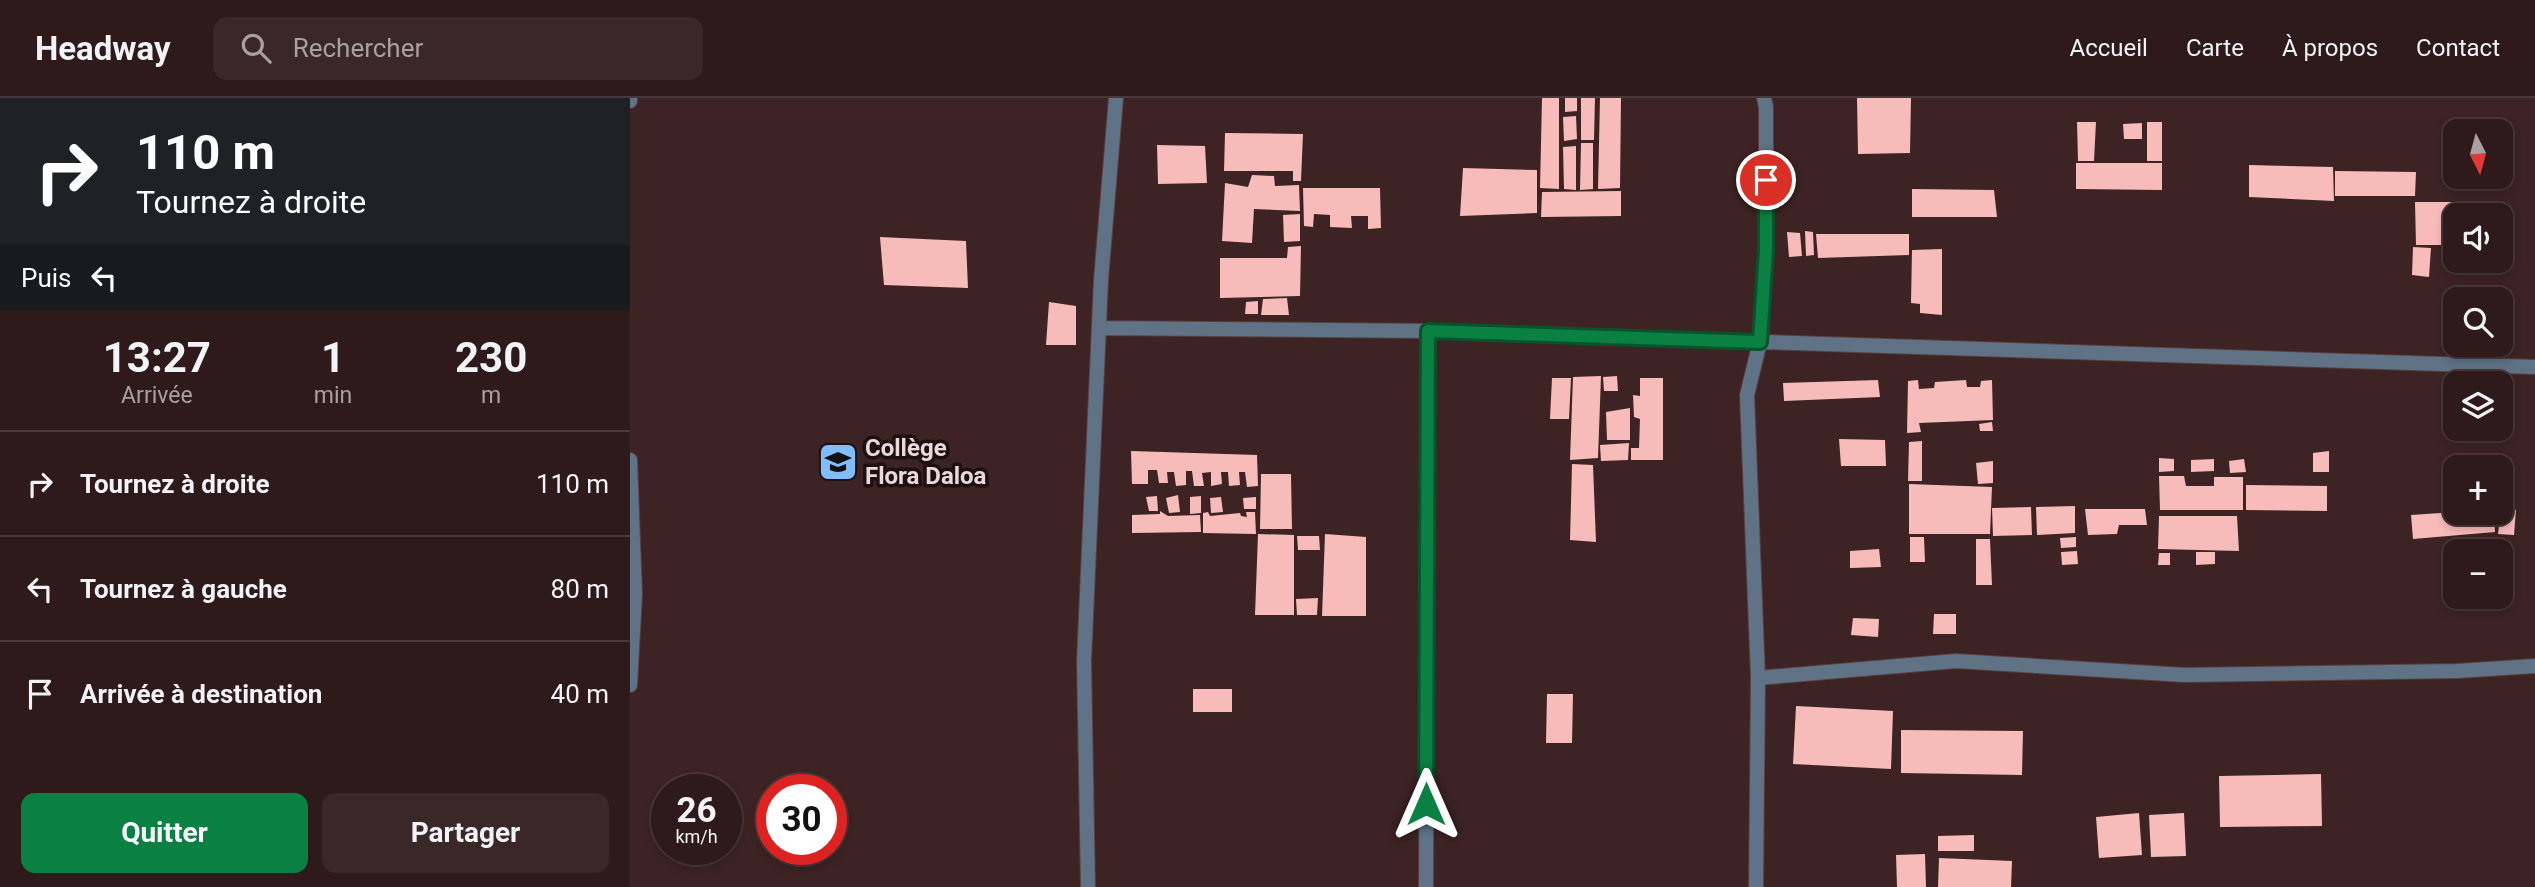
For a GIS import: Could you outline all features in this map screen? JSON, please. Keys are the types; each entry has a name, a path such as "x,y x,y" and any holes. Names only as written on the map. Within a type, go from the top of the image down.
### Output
{"street":[{"path":"1088,887 1084,662 1101,280 1116,98"},
{"path":"1756,887 1758,678 1747,395 1760,342 1766,250 1764,98"},
{"path":"1099,328 1428,331 2535,367"},
{"path":"1426,887 1428,331"},
{"path":"630,460 635,594 630,685"},
{"path":"1758,678 1956,661 2185,675 2457,671 2535,666"}],"building":[{"path":"1542,98 1559,98 1559,189 1540,188"},
{"path":"1565,98 1577,98 1577,111 1565,112"},
{"path":"1581,98 1595,98 1594,140 1581,140"},
{"path":"1600,98 1621,98 1620,188 1598,189"},
{"path":"1857,98 1911,98 1910,153 1858,154"},
{"path":"1576,116 1577,139 1564,141 1563,117"},
{"path":"2077,122 2096,122 2094,161 2078,161"},
{"path":"2147,122 2162,122 2162,161 2147,161"},
{"path":"2142,123 2142,139 2124,139 2123,124"},
{"path":"1225,133 1303,134 1301,181 1293,181 1293,171 1224,171"},
{"path":"1581,143 1593,143 1593,189 1580,190"},
{"path":"1157,145 1205,146 1207,183 1158,184"},
{"path":"1576,146 1576,190 1564,189 1563,147"},
{"path":"2076,163 2162,163 2162,190 2076,189"},
{"path":"2249,165 2333,167 2334,201 2249,197"},
{"path":"1463,168 1537,170 1537,213 1460,216"},
{"path":"2335,171 2416,172 2415,196 2335,196"},
{"path":"1252,175 1274,176 1275,186 1299,185 1300,211 1254,209 1252,243 1222,241 1225,183 1248,187"},
{"path":"1303,188 1380,188 1381,228 1368,229 1368,216 1351,216 1352,228 1330,227 1330,215 1314,214 1313,227 1304,226"},
{"path":"1912,189 1994,190 1997,217 1912,217"},
{"path":"1621,191 1621,216 1541,217 1542,192"},
{"path":"2415,202 2490,202 2443,203 2443,245 2416,245"},
{"path":"1300,214 1300,241 1284,242 1283,215"},
{"path":"1805,231 1813,232 1814,255 1806,256"},
{"path":"1787,232 1800,233 1802,256 1789,257"},
{"path":"1816,234 1909,234 1909,255 1818,258"},
{"path":"880,237 966,241 968,288 884,285"},
{"path":"1301,246 1300,296 1220,298 1220,258 1287,258 1288,247"},
{"path":"2413,247 2431,248 2429,277 2412,275"},
{"path":"1942,249 1942,315 1920,313 1920,304 1911,303 1912,250"},
{"path":"1287,298 1289,315 1261,315 1263,299"},
{"path":"1258,301 1258,314 1245,314 1246,302"},
{"path":"1049,302 1076,306 1076,345 1046,345"},
{"path":"1601,376 1598,458 1570,460 1573,377"},
{"path":"1617,376 1618,391 1604,391 1603,377"},
{"path":"1552,378 1571,378 1569,419 1550,419"},
{"path":"1640,378 1663,378 1663,460 1631,460 1631,448 1639,448 1640,419 1634,417 1633,395 1640,396"},
{"path":"1878,380 1880,397 1784,401 1783,383"},
{"path":"1918,380 1919,389 1934,388 1935,382 1966,380 1967,387 1980,387 1981,381 1992,380 1993,420 1919,423 1921,432 1907,433 1908,381"},
{"path":"1630,408 1630,440 1607,440 1606,412"},
{"path":"1992,422 1993,431 1980,431 1979,424"},
{"path":"1839,439 1885,440 1886,466 1841,466"},
{"path":"1922,441 1922,481 1908,481 1909,442"},
{"path":"1629,443 1628,460 1601,461 1600,445"},
{"path":"1131,451 1257,455 1258,486 1247,487 1245,472 1239,472 1240,485 1229,486 1228,472 1221,472 1222,484 1211,486 1211,472 1202,473 1204,486 1194,486 1192,471 1186,471 1186,485 1176,486 1174,472 1167,472 1168,483 1159,483 1157,470 1148,470 1148,484 1132,484"},
{"path":"2329,451 2329,472 2313,472 2313,453"},
{"path":"2159,458 2174,459 2174,471 2159,472"},
{"path":"2214,459 2214,471 2191,472 2191,460"},
{"path":"2244,459 2246,472 2230,473 2229,461"},
{"path":"1993,461 1993,483 1978,484 1976,463"},
{"path":"1572,464 1593,465 1596,542 1570,540"},
{"path":"1261,474 1291,474 1292,529 1260,529"},
{"path":"2159,476 2184,476 2186,486 2214,486 2214,477 2243,477 2243,510 2160,510"},
{"path":"1909,484 1992,487 1990,534 1909,534"},
{"path":"2246,485 2327,486 2327,511 2246,510"},
{"path":"1178,495 1180,512 1169,513 1166,498"},
{"path":"1157,496 1158,511 1149,511 1146,497"},
{"path":"1201,496 1201,513 1190,514 1190,497"},
{"path":"1221,497 1223,512 1211,513 1210,498"},
{"path":"1256,497 1256,509 1244,509 1243,498"},
{"path":"2075,506 2075,533 2037,535 2036,507"},
{"path":"2031,507 2032,535 1993,536 1992,508"},
{"path":"2085,509 2145,509 2147,525 2119,525 2117,534 2088,535"},
{"path":"2513,510 2516,510 2514,535 2498,534 2499,525 2513,525"},
{"path":"1160,511 1168,516 1200,515 1201,532 1132,533 1132,515 1160,514"},
{"path":"1208,512 1210,516 1240,513 1241,516 1247,517 1246,512 1255,512 1256,534 1203,533 1203,513"},
{"path":"2443,513 2443,525 2495,525 2495,532 2413,539 2411,515"},
{"path":"2159,516 2237,516 2239,551 2158,549"},
{"path":"1258,534 1294,535 1294,615 1255,615"},
{"path":"1325,534 1366,537 1366,616 1322,616"},
{"path":"1297,536 1319,536 1320,550 1298,550"},
{"path":"1910,537 1924,537 1925,562 1910,562"},
{"path":"2076,537 2076,547 2061,548 2060,538"},
{"path":"1976,539 1990,539 1992,585 1976,585"},
{"path":"1879,549 1881,567 1850,568 1850,551"},
{"path":"2077,551 2078,564 2062,565 2061,552"},
{"path":"2196,552 2215,552 2215,564 2196,565"},
{"path":"2159,553 2170,553 2170,565 2158,565"},
{"path":"1318,598 1317,615 1297,615 1296,599"},
{"path":"1934,614 1956,614 1956,634 1933,634"},
{"path":"1853,618 1879,619 1878,637 1851,635"},
{"path":"1193,689 1232,689 1232,712 1193,712"},
{"path":"1547,694 1573,694 1572,743 1546,743"},
{"path":"1796,706 1893,711 1891,769 1793,764"},
{"path":"1901,730 2023,731 2022,775 1901,773"},
{"path":"2321,774 2322,826 2220,827 2219,776"},
{"path":"2139,813 2142,855 2099,858 2096,817"},
{"path":"2184,813 2186,856 2151,857 2149,815"},
{"path":"1974,835 1974,851 1938,851 1938,836"},
{"path":"1925,854 1926,887 1897,887 1896,855"},
{"path":"1939,858 2012,861 2011,887 1938,887"}],"place":[{"name":"Collège Flora Daloa","path":"838,462"}],"route":[{"path":"1426,804 1428,331 1760,342 1766,250 1766,180"}]}
